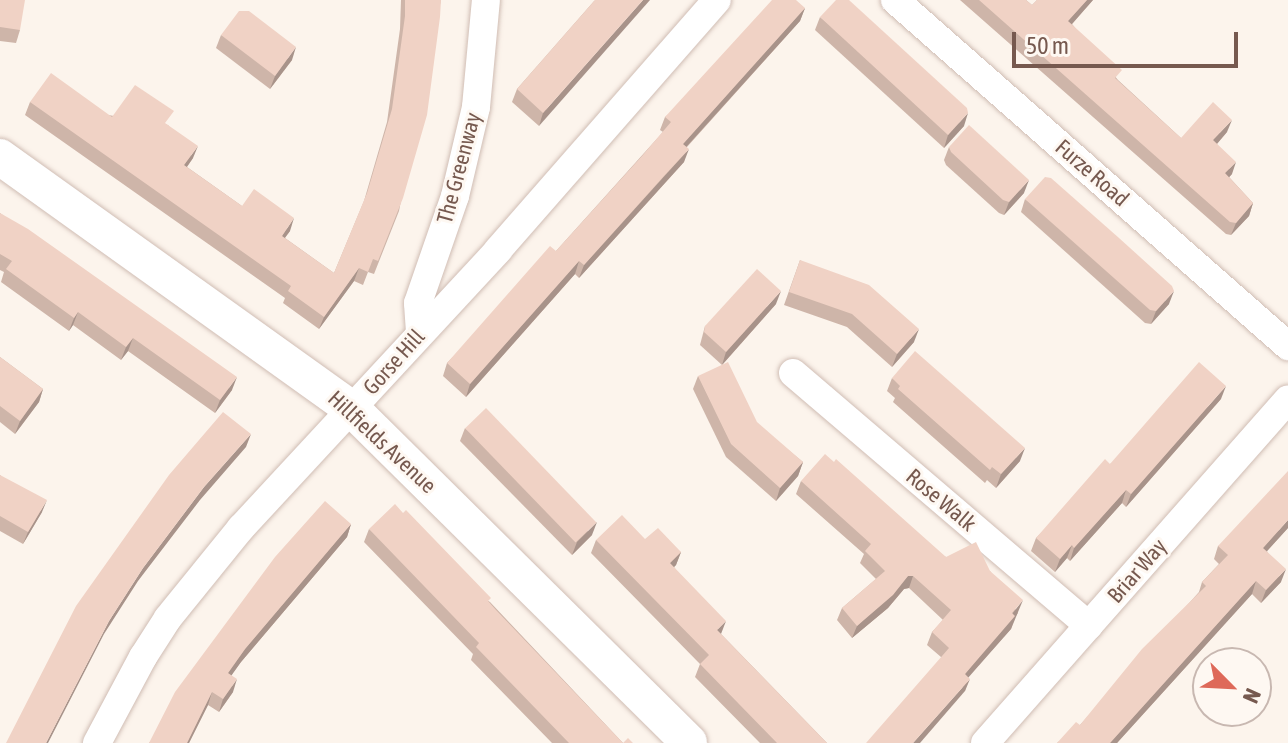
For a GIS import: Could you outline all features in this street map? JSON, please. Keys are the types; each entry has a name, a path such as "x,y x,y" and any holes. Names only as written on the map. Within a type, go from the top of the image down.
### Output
{"street":[{"name":"The Greenway","path":"420,332 418,303 455,196 476,107 486,0"},
{"name":"Gorse Hill","path":"97,743 143,657 168,618 241,528 352,409 717,0"},
{"name":"Furze Road","path":"895,0 1288,346"},
{"name":"Hillfields Avenue","path":"0,157 352,409 689,743"},
{"name":"Rose Walk","path":"793,373 1089,626"},
{"name":"Briar Way","path":"985,743 1288,399"}],"building":[{"path":"0,0 25,0 20,30 0,27"},
{"path":"405,0 441,0 427,115 403,198 378,261 373,259 368,272 359,268 324,317 288,291 291,286 30,102 51,73 112,117 135,85 174,111 165,123 198,146 184,165 242,206 254,189 294,218 282,236 334,273 367,193 392,109"},
{"path":"595,0 643,0 543,113 517,89"},
{"path":"772,0 796,0 805,8 683,144 689,149 584,265 579,261 470,384 447,363 550,246 556,251 642,156 671,122 665,117"},
{"path":"836,0 849,0 967,108 968,113 948,135 820,17"},
{"path":"979,0 1026,0 1032,5 1037,0 1087,0 1068,21 1122,70 1115,78 1181,138 1213,102 1232,120 1213,140 1236,162 1225,173 1253,203 1236,223 1230,222"},
{"path":"239,11 249,11 296,47 275,76 221,35"},
{"path":"969,125 1029,180 1009,202 1003,200 951,152 949,147"},
{"path":"1045,177 1051,178 1172,286 1174,291 1156,311 1150,310 1025,199"},
{"path":"0,213 28,229 237,377 220,400 133,338 126,347 78,312 74,318 6,269 12,261 0,254"},
{"path":"800,260 869,285 919,329 897,354 852,314 789,292"},
{"path":"757,269 781,291 726,352 704,332 705,326"},
{"path":"915,351 1025,448 1001,474 992,467 990,470 898,389 900,386 892,378"},
{"path":"0,357 43,389 20,421 0,406"},
{"path":"728,362 757,422 803,462 780,488 731,444 698,376"},
{"path":"1199,362 1226,386 1131,494 1126,490 1074,548 1072,545 1060,559 1036,538 1105,459 1110,464"},
{"path":"486,408 596,522 576,543 465,428"},
{"path":"223,412 251,434 204,487 143,568 109,621 46,743 6,743 76,606 169,475"},
{"path":"825,454 834,462 836,459 946,557 976,542 990,571 1023,600 1012,613 1015,616 965,674 970,679 913,743 866,743 949,648 932,632 951,610 913,576 908,576 893,595 857,626 842,608 885,571 865,551 871,544 801,481"},
{"path":"1288,471 1288,520 1263,548 1286,569 1266,590 1256,581 1197,647 1192,647 1192,652 1110,743 1057,743 1076,722 1080,725 1142,649 1206,586 1202,582 1228,555 1218,546"},
{"path":"0,475 47,500 28,532 0,516"},
{"path":"325,501 351,524 245,649 228,673 237,679 223,699 212,692 187,743 149,743 175,692 275,557"},
{"path":"395,504 403,513 406,510 491,598 488,601 496,610 623,743 569,743 476,647 479,643 369,529"},
{"path":"622,515 645,539 658,528 681,552 670,563 726,621 717,630 827,743 777,743 700,664 709,655 596,540"}]}
